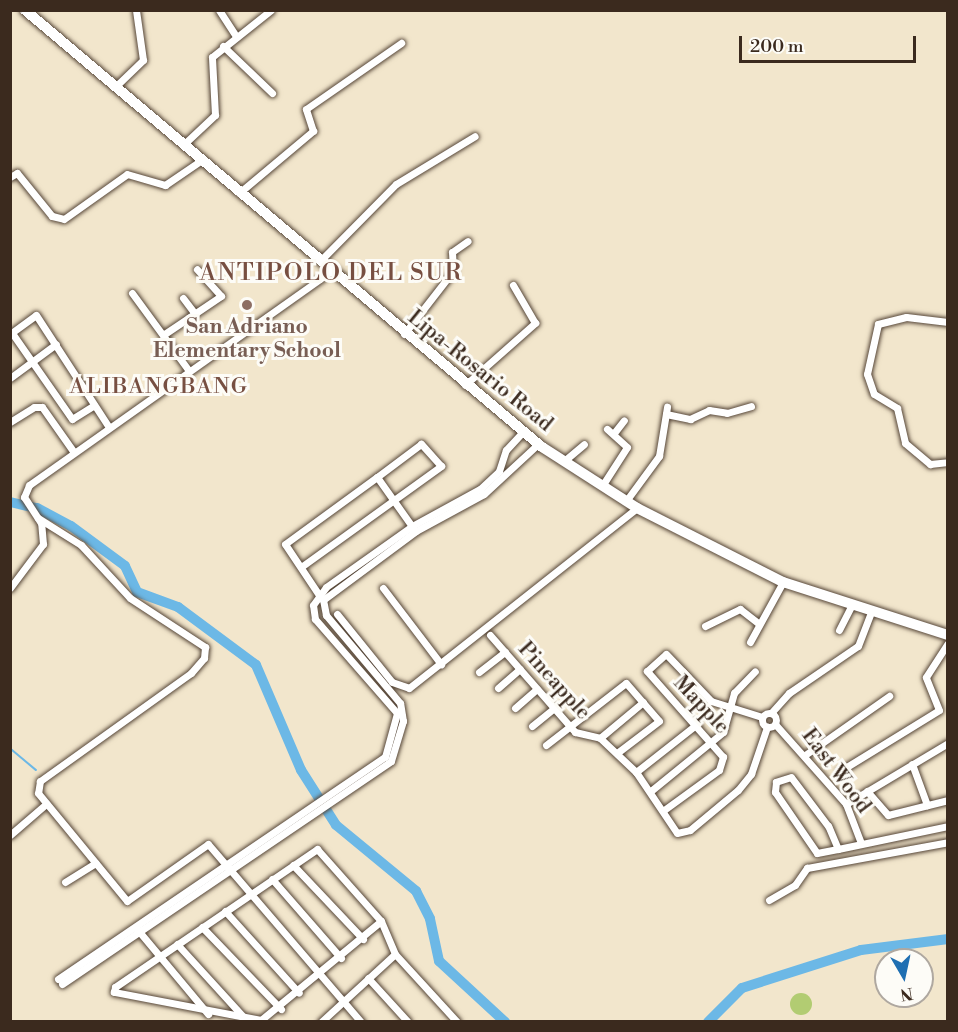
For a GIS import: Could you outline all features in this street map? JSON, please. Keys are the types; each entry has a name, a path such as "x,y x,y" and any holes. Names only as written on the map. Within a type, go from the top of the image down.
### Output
{"main road":[{"name":"Lipa-Rosario Road","path":"25,10 330,272 538,444 637,508 783,582 948,635"}],"street":[{"path":"115,87 143,60 136,10"},
{"path":"219,10 236,36"},
{"path":"183,145 215,115 209,62 223,46 271,10"},
{"path":"239,193 313,131 306,108 401,43"},
{"path":"223,46 272,93"},
{"path":"319,262 396,184 475,136"},
{"path":"10,177 17,173 52,216 64,219 127,174 165,185 200,161"},
{"path":"404,334 453,271 452,252 468,241"},
{"path":"163,335 220,296 197,269"},
{"path":"330,272 108,426 29,485 28,503 36,515 81,545 130,598 205,647 204,658 191,673 40,781 38,793 127,901 208,844 248,895 361,1022"},
{"path":"465,385 535,323 513,285"},
{"path":"132,293 189,371"},
{"path":"183,298 195,314"},
{"path":"94,405 72,419 34,360 11,334 36,315 108,426"},
{"path":"948,322 906,317 878,324 867,374 874,394 897,408 905,442 930,464 948,462"},
{"path":"10,378 56,344"},
{"path":"626,501 660,456 666,410 690,419 709,411 722,414 751,406"},
{"path":"10,422 34,407 42,407 73,451"},
{"path":"602,486 626,450 611,431 624,420"},
{"path":"331,802 386,757 397,713 315,619 313,605 319,595 414,529 480,489 503,465 506,450 523,432"},
{"path":"301,567 441,465 422,444 285,544 319,595"},
{"path":"60,981 317,812 391,760 403,712 326,615 323,600 414,529 484,494 538,444"},
{"path":"564,461 584,444"},
{"path":"503,465 511,471"},
{"path":"377,477 414,529"},
{"path":"337,614 399,689 409,688 637,508"},
{"path":"10,588 41,552 36,515"},
{"path":"750,642 783,582"},
{"path":"382,588 441,664"},
{"path":"839,630 852,605"},
{"path":"705,626 740,609 759,624"},
{"path":"731,707 762,717 771,713 789,693 858,646 871,612"},
{"name":"Pineapple","path":"490,635 569,726 581,736 600,738"},
{"path":"840,771 939,710 926,677 948,643"},
{"path":"479,672 505,652"},
{"name":"Mapple","path":"664,810 719,770 723,757 714,742 647,671 666,654 711,700 731,707"},
{"path":"498,688 520,669"},
{"path":"652,790 714,742 731,707 734,693 755,671"},
{"path":"546,745 626,683 659,721 617,753"},
{"path":"515,708 537,689"},
{"path":"806,754 889,696"},
{"path":"643,702 600,738 652,790 678,833 690,830 738,790 754,766 767,727 762,717"},
{"path":"532,726 554,708"},
{"path":"767,727 775,724 771,713"},
{"path":"636,772 697,724"},
{"name":"East Wood","path":"775,724 806,754 846,804 861,843"},
{"path":"846,804 948,743"},
{"path":"912,764 927,805"},
{"path":"838,849 817,809 789,776 782,777 775,792 811,849 838,849 948,826"},
{"path":"867,791 888,815 948,800"},
{"path":"10,835 46,804"},
{"path":"769,900 795,885 807,868 948,842"},
{"path":"381,921 271,1017 246,1022 114,992 158,957 317,849 381,921 395,954 457,1022"},
{"path":"65,882 95,863"},
{"path":"293,865 363,939"},
{"path":"272,879 341,958"},
{"path":"225,911 299,993"},
{"path":"202,927 281,1009"},
{"path":"138,930 158,957 208,1014"},
{"path":"177,944 246,1022"},
{"path":"321,1022 395,954"},
{"path":"368,978 408,1022"}],"green space":[{"path":"801,993 809,996 812,1004 809,1012 801,1015 793,1012 790,1004 793,996"}],"waterway":[{"path":"10,502 37,508 71,526 125,566 137,592 178,607 256,665 301,770 336,825 416,891 430,919 439,961 505,1022"},
{"path":"10,748 36,770"},
{"path":"708,1022 742,988 861,950 948,939"},
{"path":"114,1022 141,1022"}],"place":[{"name":"San Adriano Elementary School","path":"247,305"}],"district":[{"name":"ANTIPOLO DEL SUR","path":"331,274"},
{"name":"ALIBANGBANG","path":"159,387"}]}
